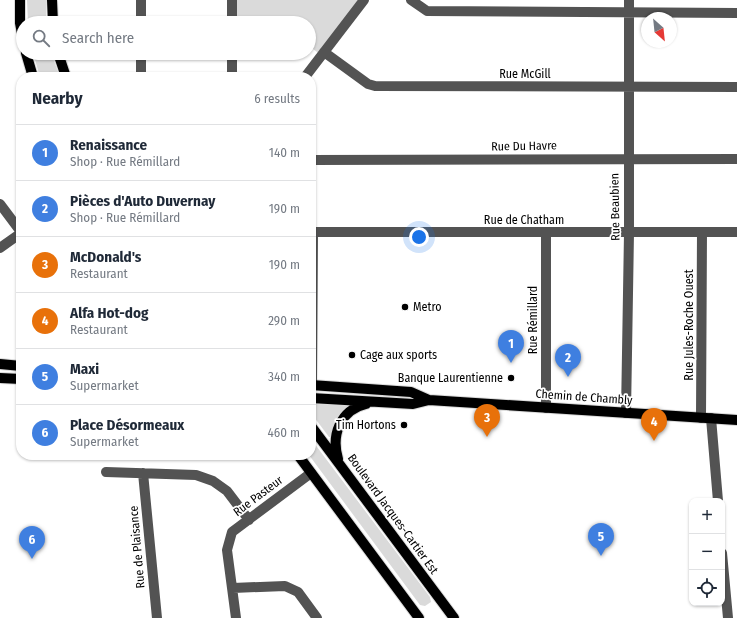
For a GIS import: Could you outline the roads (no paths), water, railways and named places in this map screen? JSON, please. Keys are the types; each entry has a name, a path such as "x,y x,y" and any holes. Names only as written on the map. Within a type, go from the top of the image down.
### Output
{"main road":[{"path":"20,0 20,16"},
{"path":"52,0 53,16"},
{"path":"28,60 32,72"},
{"path":"60,60 64,72"},
{"path":"0,364 16,366"},
{"path":"0,378 16,379"},
{"name":"Chemin de Chambly","path":"316,385 411,392 429,400"},
{"name":"Chemin de Chambly","path":"316,398 413,404 429,400 737,420"},
{"path":"339,463 336,452 335,435 340,422 347,412 358,406 374,402"},
{"name":"Boulevard Jacques-Cartier Est","path":"316,433 454,618"},
{"path":"302,460 419,618"}],"street":[{"path":"141,0 141,16"},
{"path":"232,0 232,16"},
{"path":"309,72 364,0"},
{"path":"411,0 427,11 737,13"},
{"name":"Rue Beaubien","path":"626,413 629,233 629,0"},
{"name":"Rue McGill","path":"324,52 368,84 376,86 628,88 737,87"},
{"path":"141,60 141,72"},
{"path":"232,60 232,72"},
{"name":"Rue Du Havre","path":"316,160 628,158 737,159"},
{"path":"0,204 16,226"},
{"name":"Rue de Chatham","path":"316,232 737,232"},
{"name":"Rue Jules-Roche Ouest","path":"702,232 706,418 718,498"},
{"name":"Rue Rémillard","path":"546,233 546,408"},
{"path":"0,248 16,237"},
{"path":"106,472 196,475 213,481 227,491 249,520"},
{"name":"Rue Pasteur","path":"236,618 227,550 232,532 311,472"},
{"name":"Rue de Plaisance","path":"143,473 157,618"},
{"path":"724,570 728,618"},
{"path":"233,588 285,586 298,592 317,618"}],"place":[{"name":"Metro","path":"405,307"},
{"name":"Cage aux sports","path":"352,355"},
{"name":"Renaissance","path":"511,363"},
{"name":"Pièces d'Auto Duvernay","path":"568,377"},
{"name":"Banque Laurentienne","path":"511,378"},
{"name":"Tim Hortons","path":"404,425"},
{"name":"McDonald's","path":"487,437"},
{"name":"Alfa Hot-dog","path":"654,441"},
{"name":"Maxi","path":"601,556"},
{"name":"Place Désormeaux","path":"32,559"}]}
